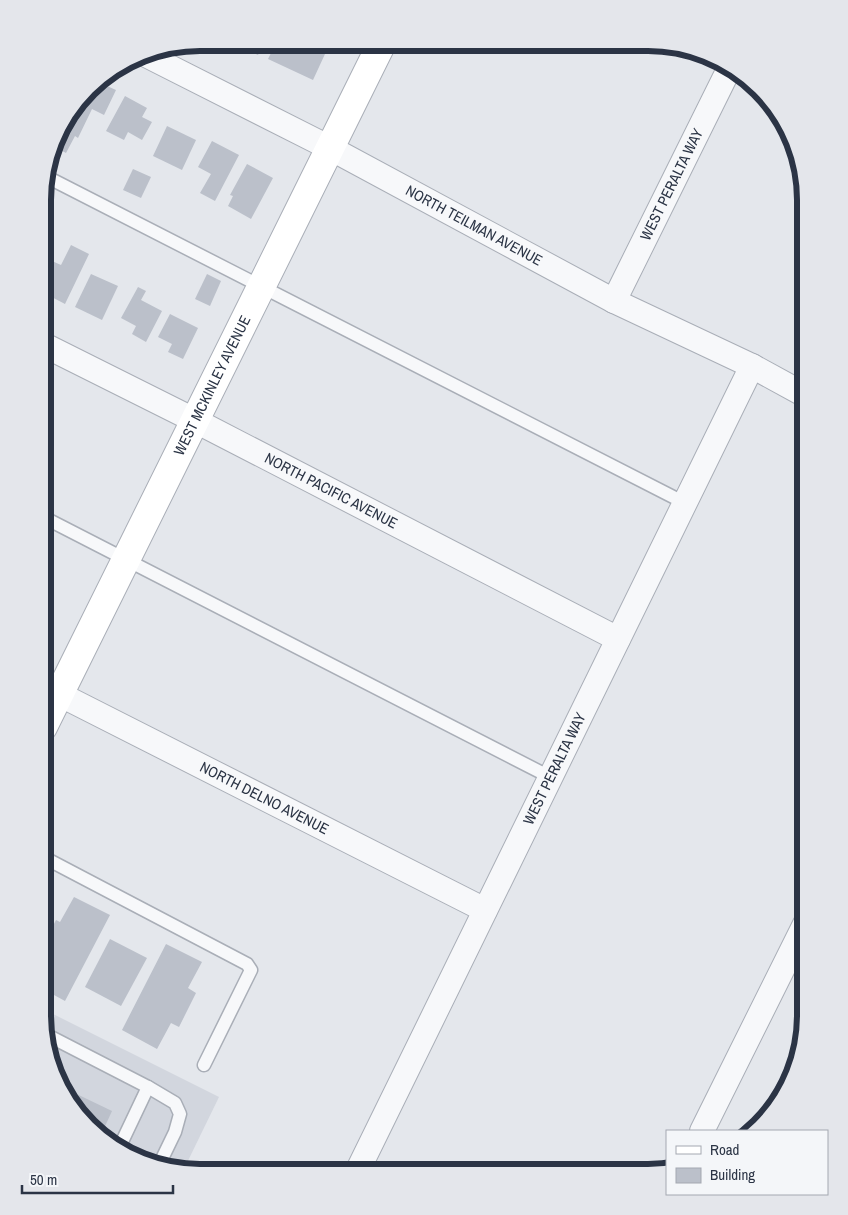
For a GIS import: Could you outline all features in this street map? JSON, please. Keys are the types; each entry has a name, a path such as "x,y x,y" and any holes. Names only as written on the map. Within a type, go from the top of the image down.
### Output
{"main road":[{"name":"WEST MCKINLEY AVENUE","path":"51,690 126,559 378,51"}],"street":[{"name":"NORTH TEILMAN AVENUE","path":"153,59 330,148 614,301 752,366 797,390"},
{"name":"WEST PERALTA WAY","path":"614,301 726,74"},
{"name":"NORTH PACIFIC AVENUE","path":"51,348 618,638"},
{"name":"WEST PERALTA WAY","path":"361,1164 752,366"},
{"name":"NORTH DELNO AVENUE","path":"51,690 485,910"},
{"path":"702,1130 796,942"}],"lane":[{"path":"53,180 685,502"},
{"path":"51,521 550,778"},
{"path":"51,862 247,964 250,970 204,1065"},
{"path":"53,1038 175,1103 180,1114 175,1132 162,1159"},
{"path":"122,1141 148,1087"}],"shaded area":[{"path":"51,1013 219,1097 187,1163 162,1159 126,1144 95,1120 71,1089 59,1063 54,1044"}],"building":[{"path":"249,51 260,51 258,55"},
{"path":"272,51 319,51 325,54 313,80 268,59"},
{"path":"106,85 116,90 104,115 92,109 78,138 75,136 66,153 60,150 71,126 82,110"},
{"path":"125,96 147,108 142,117 152,122 142,140 128,132 124,140 106,131"},
{"path":"167,126 196,140 182,170 153,156"},
{"path":"212,141 239,155 215,201 200,193 211,174 198,167"},
{"path":"247,164 273,178 251,219 228,206 233,196 230,195"},
{"path":"133,169 151,177 141,198 123,190"},
{"path":"71,245 89,254 65,304 51,297 51,263 52,261 61,265"},
{"path":"91,274 118,286 102,320 75,307"},
{"path":"207,274 221,281 210,306 195,299"},
{"path":"138,287 146,291 141,300 162,311 146,342 132,334 136,326 121,318"},
{"path":"170,314 198,328 183,359 168,352 172,344 158,337"},
{"path":"74,897 110,915 65,1001 51,993 51,930 56,920 60,922"},
{"path":"110,939 147,958 121,1006 85,987"},
{"path":"166,944 202,962 188,988 196,993 179,1027 171,1023 157,1049 122,1030"},
{"path":"73,1092 112,1111 104,1128 95,1120"}]}
